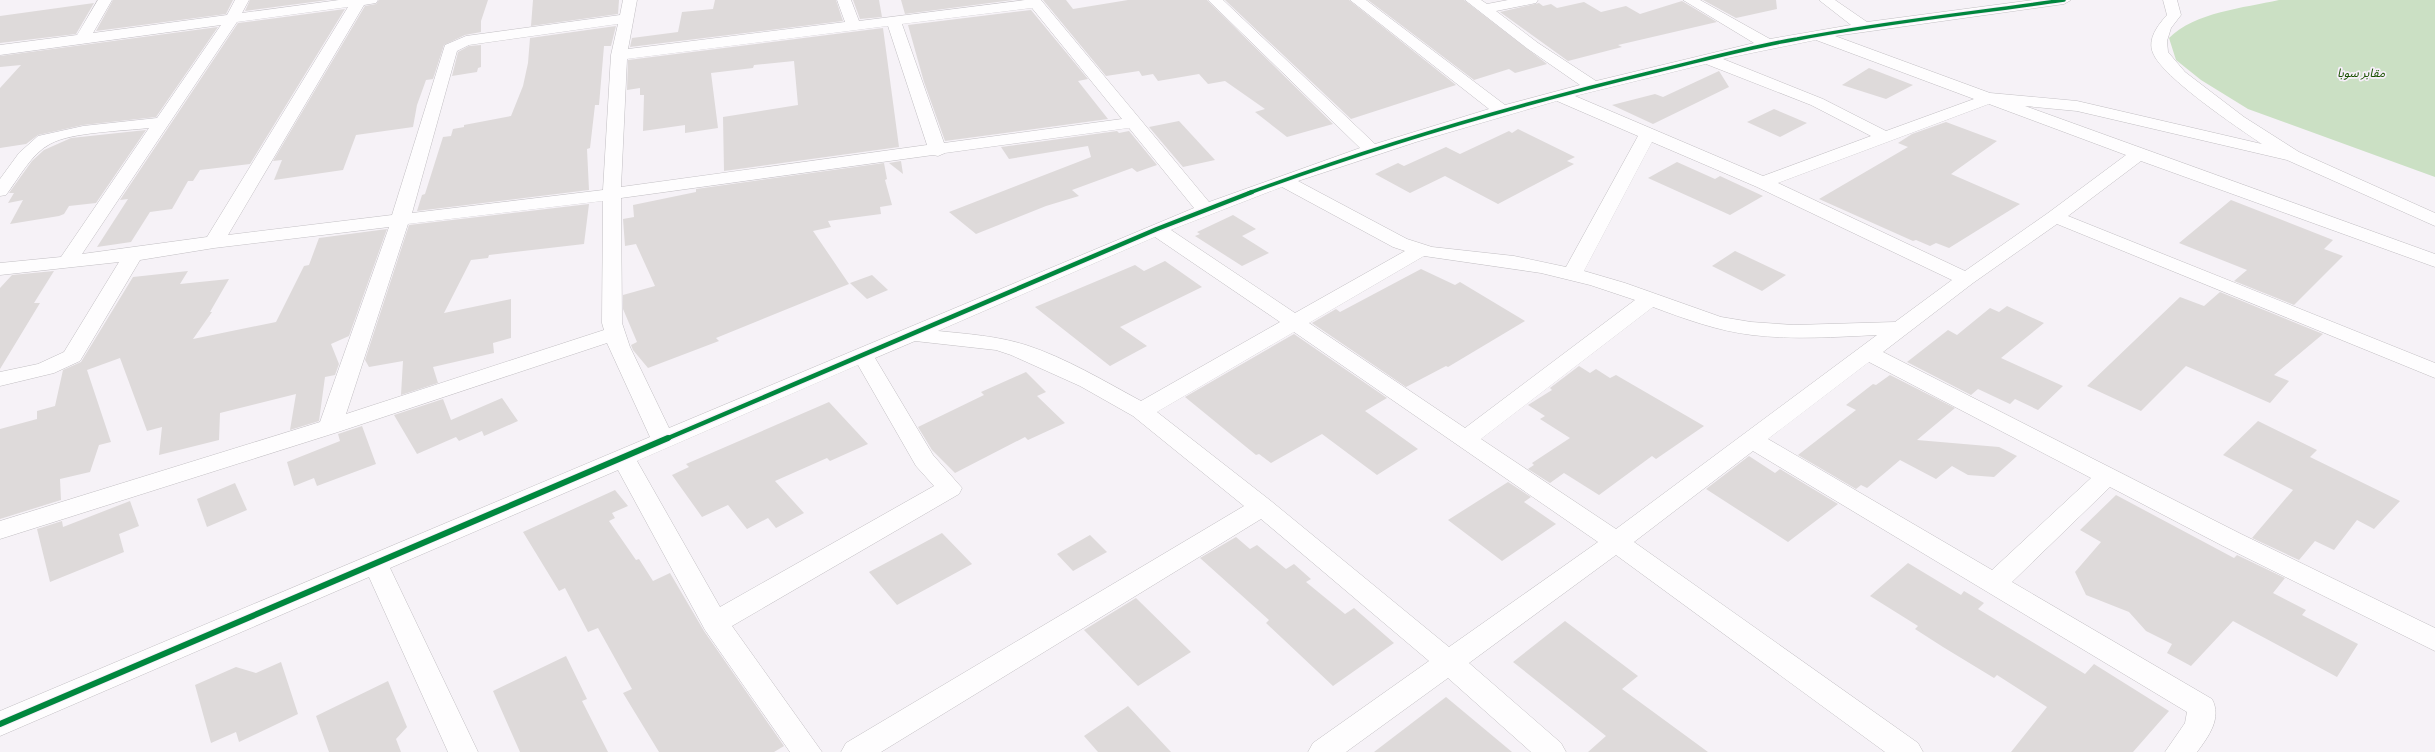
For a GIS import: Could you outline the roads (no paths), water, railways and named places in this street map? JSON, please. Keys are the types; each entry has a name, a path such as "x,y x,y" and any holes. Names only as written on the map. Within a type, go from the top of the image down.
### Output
{"street":[{"path":"82,39 105,0"},
{"path":"68,260 232,19 242,0"},
{"path":"630,0 619,55 612,194 612,323 614,334 663,440"},
{"path":"844,0 853,25"},
{"path":"1215,0 1373,151"},
{"path":"1357,0 1502,111"},
{"path":"1478,5 1531,0"},
{"path":"1690,0 1769,45"},
{"path":"1826,0 1866,28"},
{"path":"0,724 1157,228 1284,181 1373,151 1558,94 1708,59 1817,35 2064,0"},
{"path":"2170,0 2174,15 2164,27 2159,41 2160,53 2179,75 2238,122 2293,156 2435,220"},
{"path":"0,50 363,1"},
{"path":"214,242 363,1"},
{"path":"619,55 1034,1 1205,210"},
{"path":"1478,5 1533,46 1593,86"},
{"path":"330,427 400,220 450,48 466,41 625,19"},
{"path":"893,20 938,150"},
{"path":"1817,35 2435,261"},
{"path":"1708,59 1817,102 1886,136"},
{"path":"1558,94 1763,183 1966,279"},
{"path":"1763,183 1991,98 2077,106 2293,156"},
{"path":"0,191 33,149 45,140 65,134 163,122"},
{"path":"0,269 68,260 133,255 214,242 612,194 1133,122"},
{"path":"1572,275 1648,133"},
{"path":"1322,752 1616,542 1966,279 2055,217 2139,154"},
{"path":"1284,181 1400,243 1419,251 1528,264 1572,275 1730,325 1784,331 1902,328"},
{"path":"2055,217 2435,371"},
{"path":"1157,228 1616,542 1908,752"},
{"path":"1141,411 1419,251"},
{"path":"0,379 42,371 57,366 72,356 133,255"},
{"path":"1465,439 1650,299"},
{"path":"0,530 330,427 614,334"},
{"path":"912,334 997,344 1019,350 1088,381 1141,411 1262,508 1449,662 1551,752"},
{"path":"1868,353 2107,476 2435,640"},
{"path":"715,623 950,488 924,460 863,355"},
{"path":"1752,440 2202,706 2199,727 2180,752"},
{"path":"623,458 715,623 807,752"},
{"path":"1994,583 2107,476"},
{"path":"856,752 1262,508"},
{"path":"375,563 463,752"}],"park label":[{"name":"مقابر سوبا","path":"2361,73"}]}
